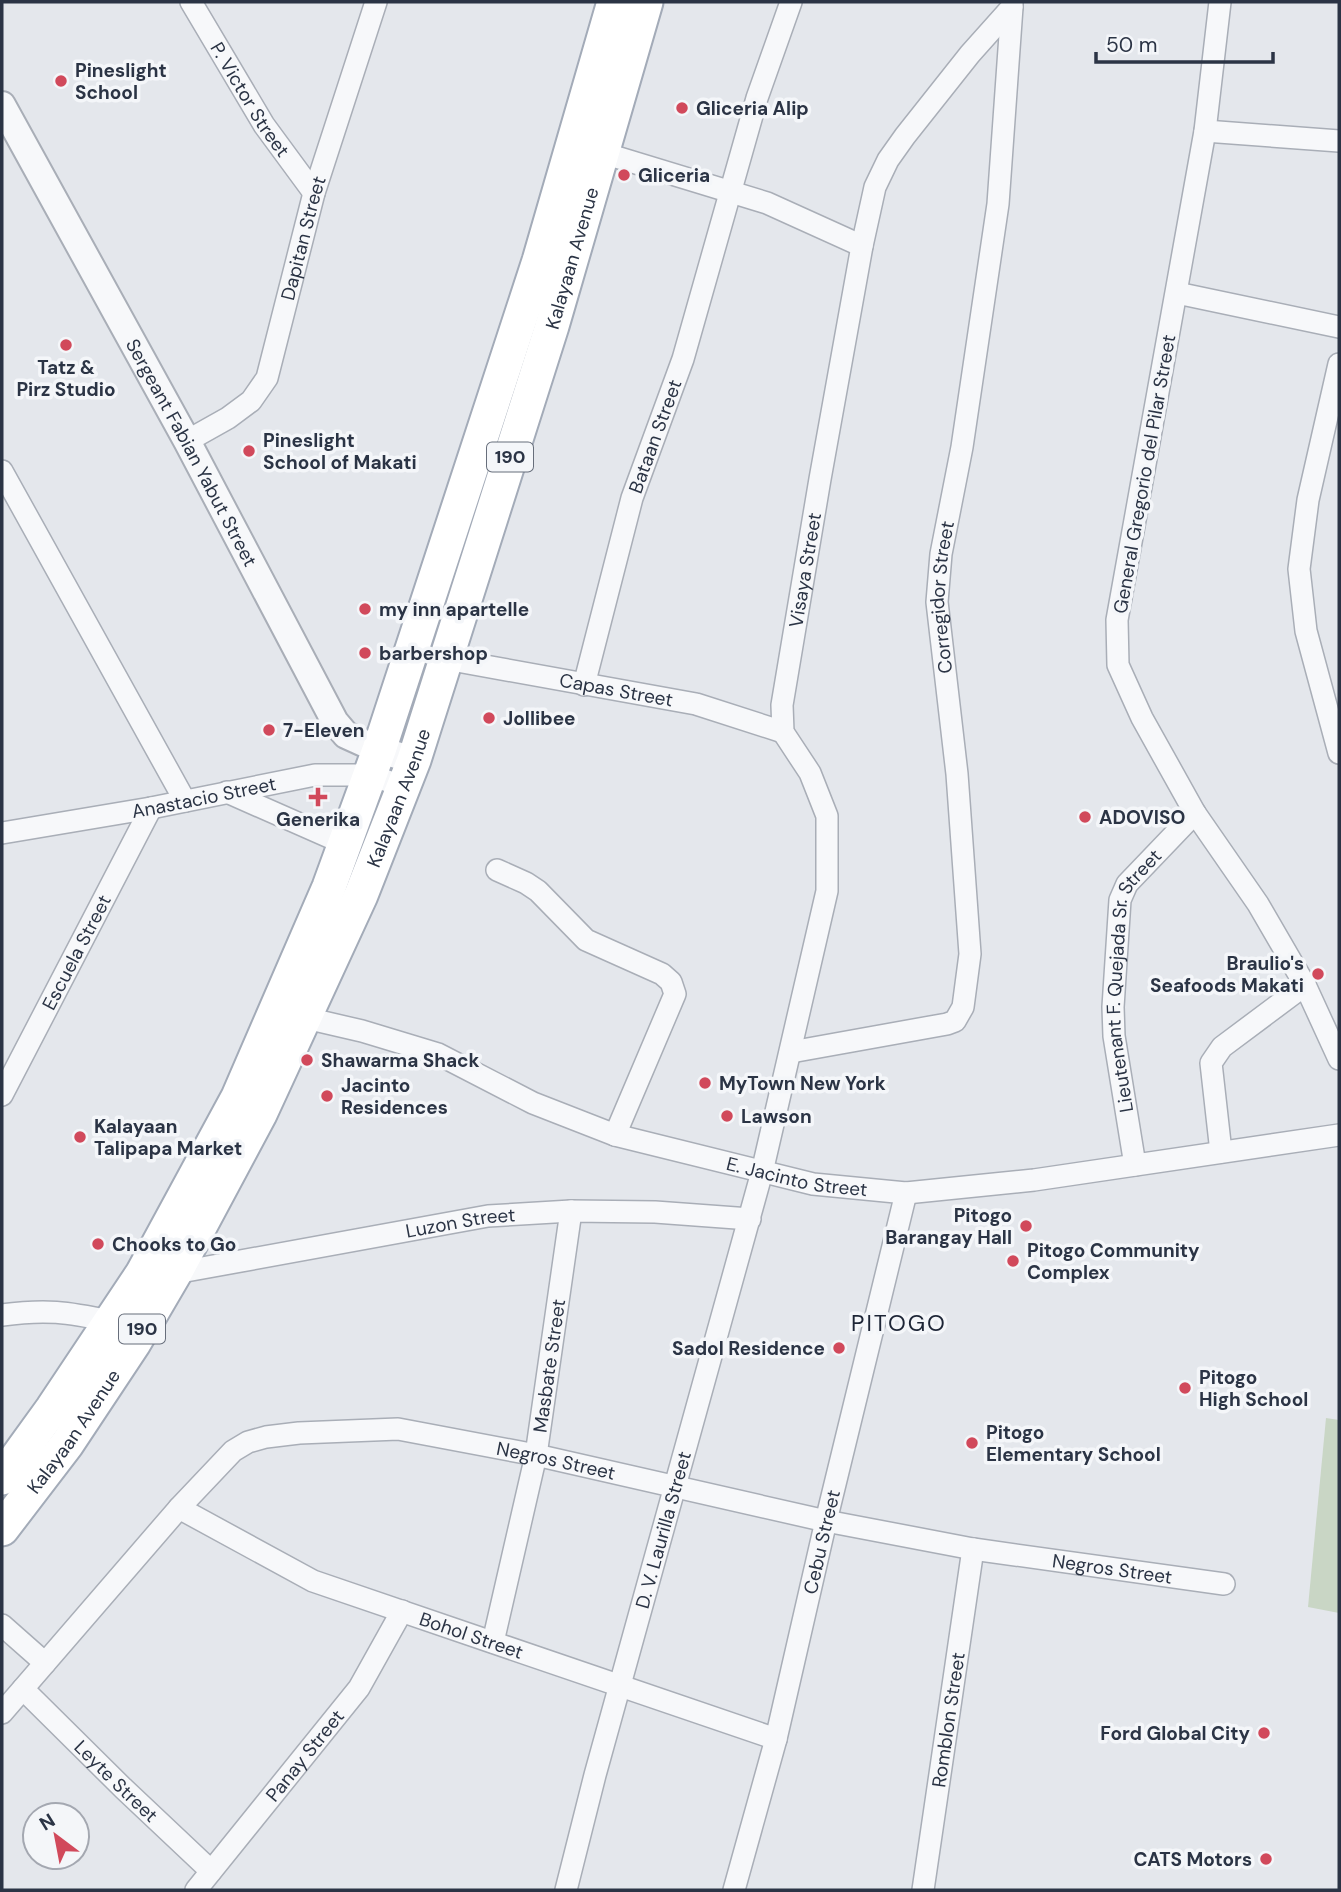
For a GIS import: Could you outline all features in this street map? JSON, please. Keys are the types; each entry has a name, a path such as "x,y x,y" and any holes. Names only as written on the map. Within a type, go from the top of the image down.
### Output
{"main road":[{"name":"Kalayaan Avenue","path":"2,1529 67,1444 134,1343 175,1273 260,1114 345,844 375,762 539,261 614,2"},
{"name":"Kalayaan Avenue","path":"2,1478 52,1409 142,1274 239,1097 291,1015 360,895 409,774 446,659 549,336 646,2"}],"street":[{"name":"P. Victor Street","path":"191,2 264,125 314,194"},
{"name":"Dapitan Street","path":"187,441 228,418 251,401 267,378 314,194 376,2"},
{"name":"Bataan Street","path":"584,685 632,498 683,359 757,98 791,2"},
{"name":"General Gregorio del Pilar Street","path":"1220,2 1205,131 1117,620 1118,665 1142,718 1195,813 1258,904 1305,985 1339,1059"},
{"name":"Visaya Street","path":"783,732 784,694 820,478 875,187 888,160 1012,4"},
{"name":"Corregidor Street","path":"791,1052 947,1024 955,1021 963,1006 970,954 957,774 937,602 941,554 962,447 998,204 1012,4"},
{"name":"Sergeant Fabian Yabut Street","path":"2,105 187,441 335,722 345,735 375,762 409,774"},
{"path":"1205,131 1339,141"},
{"path":"603,153 789,211 862,246"},
{"path":"1177,293 1339,327"},
{"path":"1339,364 1308,500 1299,569 1306,631 1339,753"},
{"path":"2,471 185,801"},
{"name":"Capas Street","path":"446,659 696,704 783,732"},
{"path":"762,1172 827,891 829,856 827,816 820,794 810,773 783,732"},
{"name":"Anastacio Street","path":"2,833 151,808 375,762"},
{"path":"227,792 345,844"},
{"name":"Escuela Street","path":"2,1095 151,808"},
{"name":"Lieutenant F. Quejada Sr. Street","path":"1135,1165 1114,1036 1113,1007 1120,900 1127,884 1195,813"},
{"path":"497,870 538,891 586,940 662,974 671,982 676,994 615,1135"},
{"path":"1222,1152 1211,1063 1215,1054 1305,985"},
{"name":"E. Jacinto Street","path":"291,1015 362,1031 438,1054 533,1103 615,1135 813,1184 906,1194 1034,1180 1339,1135"},
{"name":"D. V. Laurilla Street","path":"566,1890 762,1172"},
{"name":"Cebu Street","path":"734,1890 776,1739 906,1194"},
{"name":"Masbate Street","path":"493,1642 536,1455 571,1212"},
{"name":"Luzon Street","path":"175,1273 488,1216 655,1212 750,1219"},
{"path":"2,1315 37,1310 66,1311 110,1321"},
{"name":"Negros Street","path":"2,1713 178,1508 233,1451 248,1442 266,1437 398,1429 536,1455 676,1489 973,1549 1224,1584"},
{"name":"Bohol Street","path":"178,1508 313,1581 776,1739"},
{"name":"Romblon Street","path":"923,1890 973,1549"},
{"name":"Panay Street","path":"196,1890 359,1688 402,1611"},
{"path":"2,1625 45,1663"},
{"name":"Leyte Street","path":"23,1689 211,1871"}],"green space":[{"path":"1326,1418 1339,1420 1339,1613 1308,1607"}],"place":[{"name":"Pineslight School","path":"61,81"},
{"name":"Gliceria Alip","path":"682,108"},
{"name":"Gliceria","path":"624,175"},
{"name":"Tatz & Pirz Studio","path":"66,345"},
{"name":"Pineslight School of Makati","path":"249,451"},
{"name":"my inn apartelle","path":"365,609"},
{"name":"barbershop","path":"365,653"},
{"name":"Jollibee","path":"489,718"},
{"name":"7-Eleven","path":"269,730"},
{"name":"Generika","path":"318,797"},
{"name":"ADOVISO","path":"1085,817"},
{"name":"Braulio's Seafoods Makati","path":"1318,974"},
{"name":"Shawarma Shack","path":"307,1060"},
{"name":"MyTown New York","path":"705,1083"},
{"name":"Jacinto Residences","path":"327,1096"},
{"name":"Lawson","path":"727,1116"},
{"name":"Kalayaan Talipapa Market","path":"80,1137"},
{"name":"Pitogo Barangay Hall","path":"1026,1226"},
{"name":"Chooks to Go","path":"98,1244"},
{"name":"Pitogo Community Complex","path":"1013,1261"},
{"name":"Sadol Residence","path":"839,1348"},
{"name":"Pitogo High School","path":"1185,1388"},
{"name":"Pitogo Elementary School","path":"972,1443"},
{"name":"Ford Global City","path":"1264,1733"},
{"name":"CATS Motors","path":"1266,1859"}],"district":[{"name":"PITOGO","path":"899,1323"}]}
